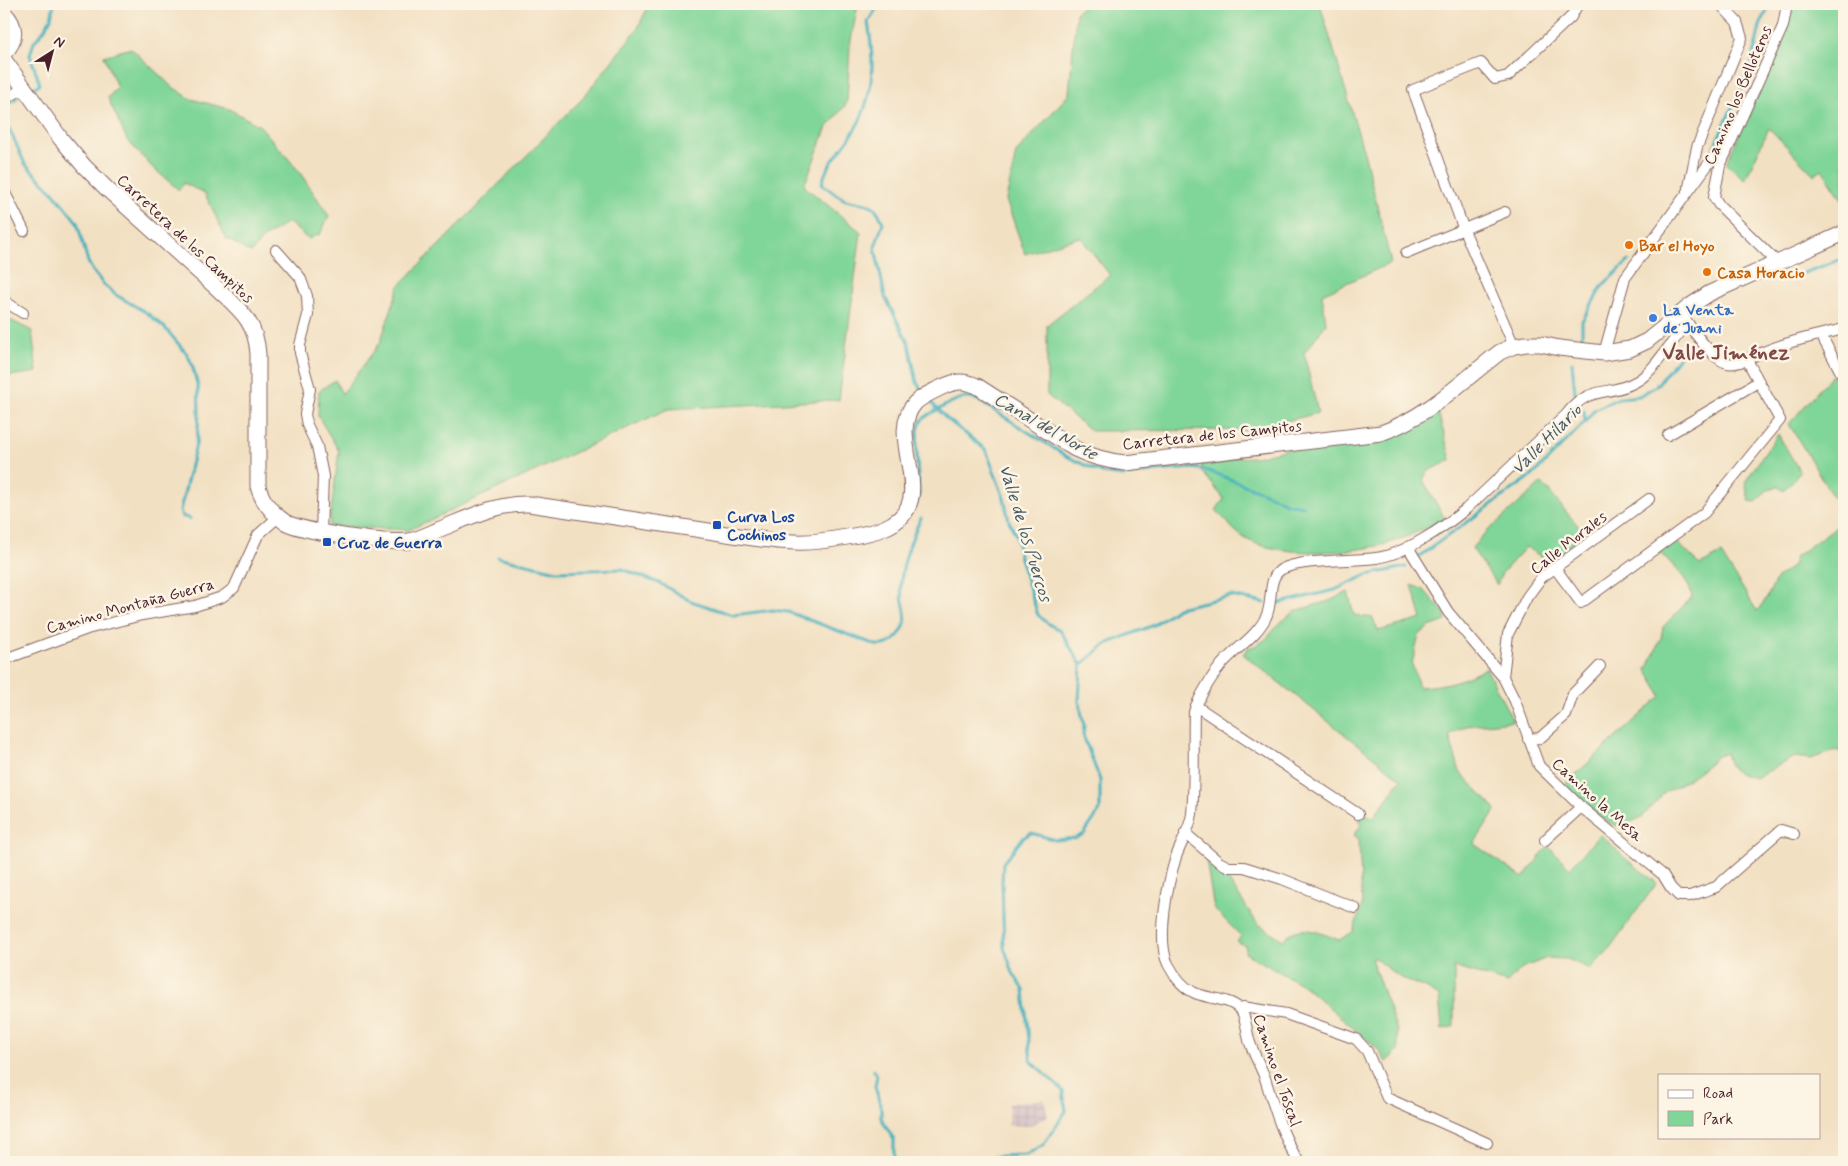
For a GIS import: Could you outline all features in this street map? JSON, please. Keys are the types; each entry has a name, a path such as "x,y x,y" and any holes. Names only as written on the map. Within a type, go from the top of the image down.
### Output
{"main road":[{"path":"4,13 10,18 14,30 12,42 4,53"},
{"name":"Carretera de los Campitos","path":"4,60 61,139 84,166 226,297 252,327 257,338 258,354 258,486 260,495 265,503 278,517 292,525 321,532 396,542 411,540 488,510 515,504 529,504 780,542 826,540 864,534 890,525 908,507 913,486 906,446 909,412 919,400 951,382 962,381 977,386 1075,449 1091,457 1108,461 1125,463 1381,433 1400,426 1420,415 1500,352 1514,346 1541,344 1604,353 1630,349 1647,341 1684,318 1710,293 1844,233"}],"street":[{"path":"1514,346 1464,230 1413,90 1481,63 1495,79 1508,76 1571,17 1578,4"},
{"path":"1688,190 1697,147 1742,38 1737,22 1720,4"},
{"name":"Camino los Belloteros","path":"1777,262 1716,202 1714,197 1720,166 1783,26 1787,4"},
{"path":"4,99 25,88"},
{"path":"1604,353 1625,278 1715,155 1730,145"},
{"path":"4,191 24,231"},
{"path":"1406,254 1505,212"},
{"path":"276,250 300,278 307,296 308,315 300,352 310,389 305,414 310,433 317,446 323,476 321,532"},
{"path":"4,301 23,313"},
{"path":"1684,318 1720,360 1728,363 1747,360 1786,342 1844,329"},
{"name":"Camino el Toscal","path":"1299,1162 1289,1146 1274,1111 1265,1079 1249,1040 1244,1017 1239,1008 1227,1002 1194,993 1186,988 1173,974 1165,959 1164,926 1168,888 1176,857 1192,815 1194,712 1196,706 1222,664 1262,625 1270,610 1272,581 1280,571 1303,564 1379,558 1408,547 1455,518 1566,416 1578,401 1587,395 1620,388 1643,377 1675,337 1684,318"},
{"path":"1821,334 1844,378"},
{"path":"1555,568 1581,603 1704,513 1780,420 1747,360"},
{"path":"1668,435 1758,382"},
{"name":"Calle Morales","path":"1503,676 1508,634 1527,597 1541,578 1649,499"},
{"name":"Camino Montaña Guerra","path":"8,658 87,629 142,614 195,606 222,597 234,588 258,535 278,517"},
{"name":"Camino la Mesa","path":"1408,547 1448,612 1503,676 1515,701 1539,766 1580,807 1663,875 1671,888 1679,896 1690,896 1716,887 1781,830 1794,834"},
{"path":"1528,739 1540,738 1566,715 1573,694 1600,666"},
{"path":"1196,706 1358,814"},
{"path":"1545,840 1580,807"},
{"path":"1185,833 1219,862 1229,867 1244,867 1282,879 1354,908"},
{"path":"1239,1008 1286,1014 1356,1039 1367,1052 1387,1098 1487,1143"}],"shaded area":[{"path":"1044,1099 1048,1116 1030,1126 1008,1125 1009,1104"}],"green space":[{"path":"649,4 858,4 850,45 847,103 826,129 804,186 861,232 839,400 668,409 409,530 329,526 339,451 318,416 319,391 335,380 342,394 380,343 399,286 582,99 638,28"},
{"path":"1084,4 1320,4 1365,156 1391,263 1322,294 1326,324 1304,353 1318,413 1250,430 1091,431 1047,395 1047,325 1110,275 1080,237 1025,254 1006,200 1016,153 1069,94 1076,13"},
{"path":"1793,4 1844,4 1844,202 1822,169 1814,175 1769,128 1745,180 1726,163 1787,31"},
{"path":"131,48 171,86 191,99 229,109 260,126 298,170 329,216 320,234 308,239 288,222 262,239 251,253 226,238 205,194 184,183 179,190 153,168 127,140 108,98 117,87 104,56"},
{"path":"4,317 32,331 37,372 4,377"},
{"path":"1832,375 1844,396 1844,499 1833,497 1789,424"},
{"path":"1438,412 1451,460 1427,472 1423,480 1445,519 1405,537 1377,546 1314,552 1271,548 1254,543 1240,535 1216,510 1224,499 1201,470 1203,459 1256,457 1303,445 1402,434"},
{"path":"1778,434 1800,472 1784,491 1777,486 1766,491 1756,502 1749,501 1745,482"},
{"path":"1542,483 1584,533 1551,563 1526,547 1502,573 1497,585 1472,548 1483,535"},
{"path":"1841,523 1844,529 1844,757 1838,750 1810,759 1794,757 1756,778 1744,775 1733,769 1726,753 1715,757 1690,778 1664,793 1642,817 1620,827 1604,820 1563,786 1661,696 1647,670 1661,638 1663,627 1692,597 1684,578 1660,552 1676,541 1700,565 1721,554 1757,611 1777,578 1793,566 1795,557"},
{"path":"1412,585 1424,590 1445,614 1446,621 1429,627 1419,635 1412,664 1419,687 1454,682 1486,668 1513,721 1466,726 1449,735 1460,772 1496,810 1474,844 1523,878 1548,846 1570,868 1600,834 1625,858 1657,883 1606,953 1590,969 1567,959 1547,958 1522,968 1507,983 1454,967 1454,1026 1442,1030 1439,996 1426,988 1402,979 1374,958 1371,958 1397,1030 1398,1051 1386,1062 1377,1048 1303,985 1245,953 1246,946 1237,942 1241,936 1214,909 1206,860 1221,869 1257,923 1283,940 1289,934 1303,930 1310,930 1339,940 1353,932 1362,905 1359,839 1354,835 1362,824 1359,821 1365,813 1373,818 1401,779 1243,654 1248,648 1266,639 1281,622 1295,611 1329,601 1348,592 1354,615 1373,618 1378,631 1422,619"}],"waterway":[{"name":"Canal del Norte","path":"30,90 40,84 30,55 34,42 51,18 54,4"},
{"name":"Valle de los Puercos","path":"879,4 868,22 872,66 869,94 865,108 851,136 830,165 822,184 846,200 873,206 883,223 875,247 885,297 909,344 917,383 924,393"},
{"path":"1714,147 1751,67 1760,26 1770,4"},
{"name":"Canal del Norte","path":"4,106 17,98"},
{"name":"Canal del Norte","path":"4,117 25,164 53,192 77,222 88,262 93,271 104,285 116,295 147,313 165,328 187,354 192,364 198,387 199,414 197,440 180,511 182,516 190,519"},
{"name":"Valle Hilario","path":"1793,277 1844,258"},
{"path":"1582,337 1582,321 1603,285 1629,261"},
{"name":"Valle Hilario","path":"1418,557 1533,475 1585,422 1595,409 1619,398 1639,396 1656,386 1690,343"},
{"path":"1572,362 1575,393"},
{"name":"Canal del Norte","path":"916,504 919,496 917,444 920,425 927,415 955,401 967,398 976,399 1066,456 1102,473 1122,476 1194,468 1209,471 1286,503 1303,506"},
{"name":"Valle de los Puercos","path":"929,400 946,418 986,450 1004,498 1009,521 1016,535 1020,558 1038,615 1047,623 1060,630 1081,665"},
{"path":"1584,411 1585,421"},
{"name":"Canal del Norte","path":"498,557 557,571 622,569 659,583 691,601 733,615 773,610 788,612 876,645 882,645 888,644 895,639 905,623 906,617 901,590 902,574 908,549 921,518"},
{"name":"Valle Hilario","path":"1275,604 1335,590 1367,575 1406,567"},
{"name":"Valle Hilario","path":"986,1162 997,1156 1026,1155 1043,1145 1066,1111 1063,1091 1031,1061 1024,990 1013,973 1004,947 1002,883 1003,863 1023,838 1031,833 1056,840 1076,838 1084,834 1100,810 1100,780 1083,735 1084,725 1079,701 1081,665 1106,644 1154,625 1177,608 1231,596 1265,603"},
{"path":"873,1069 877,1075 875,1086 881,1108 881,1118 894,1140 894,1162"}],"place":[{"name":"Bar el Hoyo","path":"1629,245"},
{"name":"Casa Horacio","path":"1707,272"},
{"name":"La Venta de Juani","path":"1653,318"},
{"name":"Curva Los Cochinos","path":"717,525"},
{"name":"Cruz de Guerra","path":"327,542"}],"district":[{"name":"Valle Jiménez","path":"1726,352"}]}
